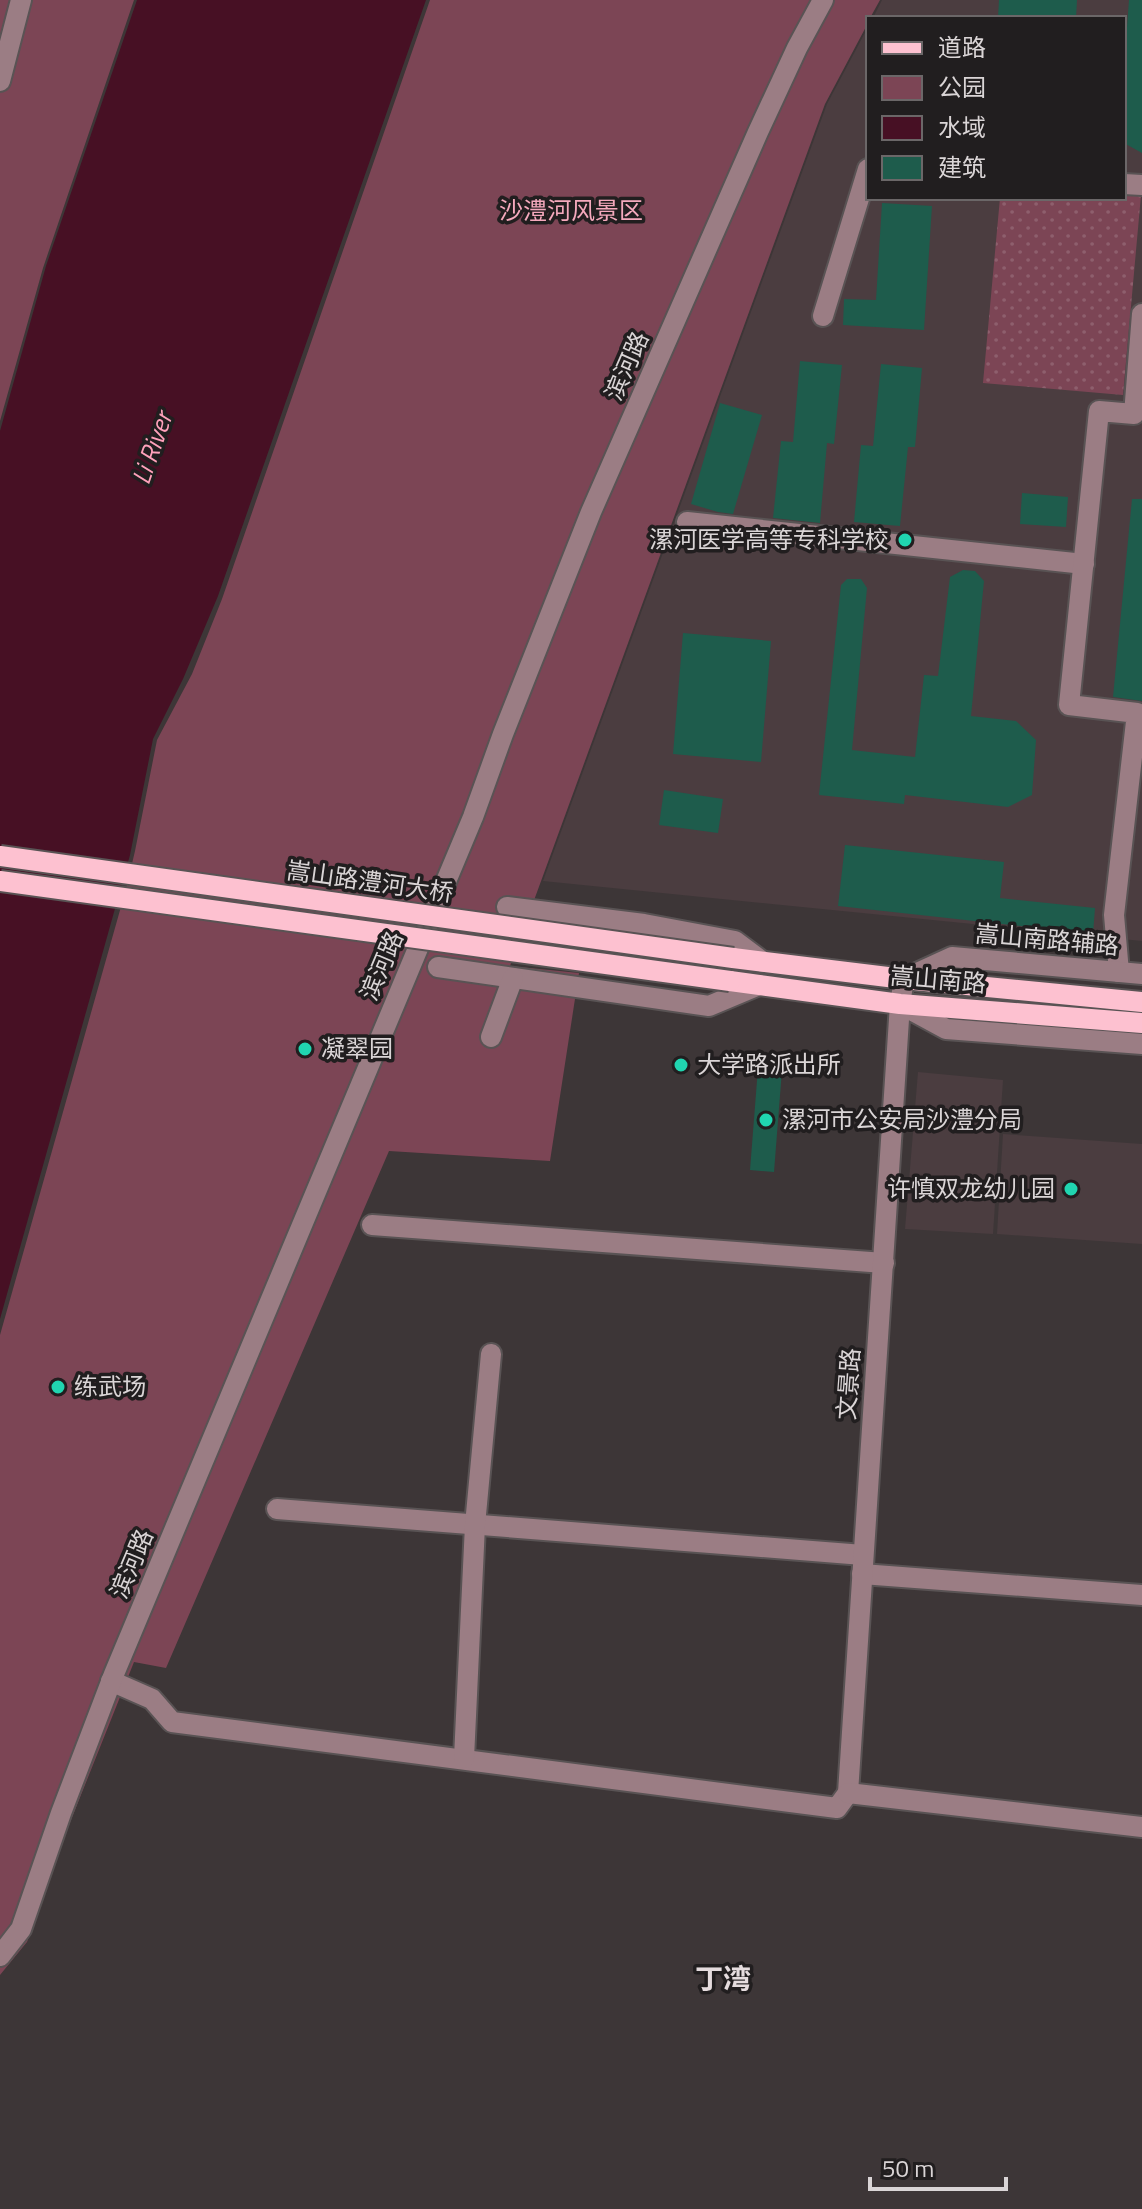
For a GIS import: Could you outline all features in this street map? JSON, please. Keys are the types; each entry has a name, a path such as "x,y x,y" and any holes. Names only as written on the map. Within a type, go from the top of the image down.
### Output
{"main road":[{"name":"嵩山路澧河大桥","path":"0,856 733,958"},
{"name":"嵩山路澧河大桥","path":"0,881 730,981"},
{"name":"嵩山南路","path":"733,958 904,979 1142,1002"},
{"name":"嵩山南路","path":"730,981 900,1004 1142,1023"}],"street":[{"path":"0,81 21,0"},
{"name":"滨河路","path":"0,1956 21,1929 111,1681 473,817 591,512 758,132 823,0"},
{"path":"823,316 866,176"},
{"path":"1119,972 1114,915 1137,713 1069,705 1099,411 1134,414 1142,314"},
{"path":"687,522 1084,564"},
{"path":"507,907 644,924 735,941 763,962"},
{"name":"嵩山南路辅路","path":"904,979 952,957 1142,974"},
{"path":"438,967 709,1006 759,985"},
{"path":"491,1037 513,978"},
{"name":"文景路","path":"848,1793 904,979"},
{"path":"900,1004 946,1029 1142,1044"},
{"path":"372,1225 884,1263"},
{"path":"464,1758 475,1525 491,1354"},
{"path":"277,1509 475,1525 1142,1595"},
{"path":"111,1681 152,1699 172,1722 837,1808 848,1793 1142,1827"}],"shaded area":[{"name":"漯河医学高等专科学校","path":"882,0 1142,0 1142,941 543,881 827,104 866,31 866,200 1126,200 1126,16 874,16"},
{"path":"918,1072 1003,1080 993,1234 905,1229"},
{"name":"许慎双龙幼儿园","path":"1003,1134 1142,1144 1142,1244 997,1234"}],"green space":[{"path":"0,0 134,0 43,268 0,421"},
{"name":"沙澧河风景区","path":"430,0 880,0 871,16 866,16 866,27 825,104 510,966 579,973 550,1161 389,1151 166,1668 134,1662 61,1845 27,1942 0,1975 0,1335 126,889 157,740 192,674 222,599"},
{"path":"1126,193 1141,195 1123,395 983,383 1000,200 1126,200"}],"water":[{"name":"Li River","path":"137,0 426,0 218,596 183,679 153,739 130,855 0,1319 0,431 46,266"}],"building":[{"path":"999,0 1077,0 1076,16 998,16"},
{"path":"1129,0 1142,0 1142,153 1126,144"},
{"path":"882,203 932,206 924,330 843,325 844,299 876,300"},
{"path":"800,361 842,365 834,444 827,443 820,523 773,518 781,441 793,442"},
{"path":"881,364 922,368 915,447 908,447 900,526 854,522 861,445 873,446"},
{"path":"720,403 762,415 733,514 691,504"},
{"path":"1022,493 1068,497 1066,527 1020,524"},
{"path":"1132,499 1142,499 1142,701 1113,697"},
{"path":"963,570 975,571 984,581 971,716 1016,721 1036,740 1032,795 1008,807 905,795 904,804 819,795 841,585 847,579 861,579 867,588 852,750 915,757 924,675 938,676 950,577"},
{"path":"683,633 771,641 761,762 673,754"},
{"path":"664,790 723,799 718,833 659,825"},
{"path":"845,845 1004,862 1000,898 1095,908 1093,934 838,906"},
{"name":"漯河市公安局沙澧分局","path":"758,1068 782,1070 774,1172 750,1170"}],"place":[{"name":"漯河医学高等专科学校","path":"905,540"},
{"name":"凝翠园","path":"305,1049"},
{"name":"大学路派出所","path":"681,1065"},
{"name":"漯河市公安局沙澧分局","path":"766,1120"},
{"name":"许慎双龙幼儿园","path":"1071,1189"},
{"name":"练武场","path":"58,1387"}],"district":[{"name":"丁湾","path":"723,1979"}]}
